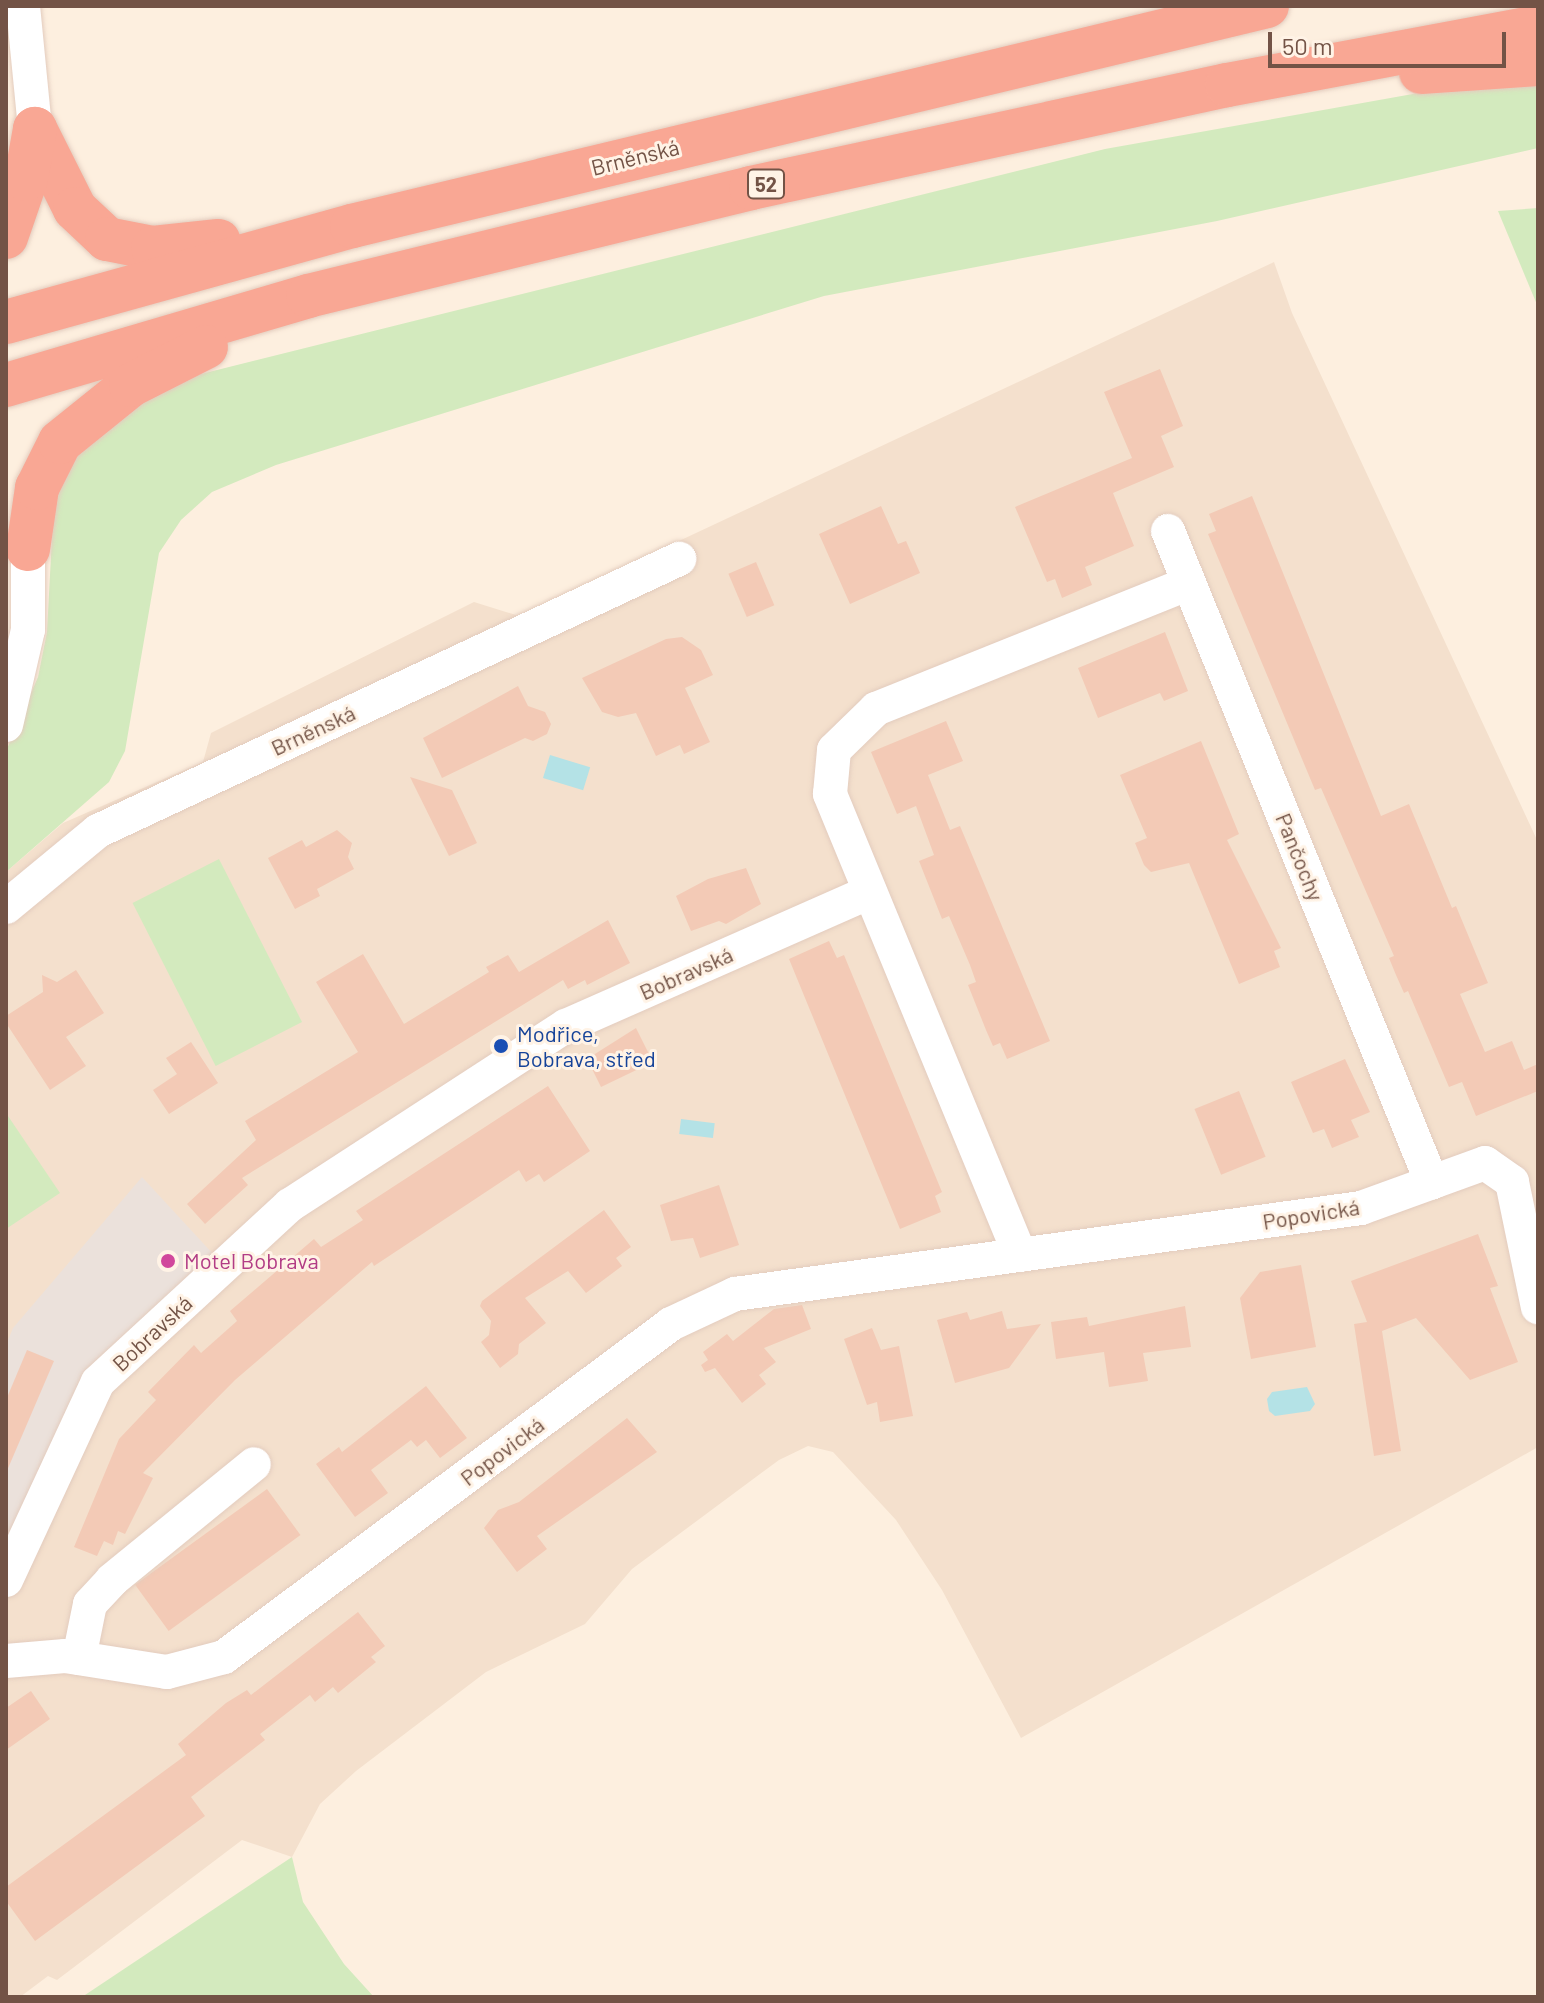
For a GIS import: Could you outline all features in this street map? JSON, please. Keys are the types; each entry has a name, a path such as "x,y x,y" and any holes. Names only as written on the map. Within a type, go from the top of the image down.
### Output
{"highway":[{"name":"Brněnská","path":"6,322 352,226 1267,6"},
{"path":"1227,85 1538,27"},
{"path":"1227,85 1538,64"},
{"name":"52","path":"6,385 308,296 928,147 1227,85"},
{"path":"35,129 75,209 96,230 121,244 153,248 352,226"},
{"path":"6,237 26,179 35,129"},
{"path":"28,549 42,474 60,442 81,420 131,385 308,296"},
{"path":"6,511 28,549"}],"street":[{"path":"23,6 35,129"},
{"name":"Pančochy","path":"1168,531 1432,1183"},
{"path":"6,725 28,630 28,549"},
{"name":"Brněnská","path":"6,907 98,831 679,559"},
{"path":"1020,1255 830,794 834,750 876,709 1189,583"},
{"name":"Bobravská","path":"6,1580 98,1382 290,1205 566,1026 870,892"},
{"name":"Popovická","path":"6,1661 40,1655 167,1672 224,1657 671,1324 735,1294 1361,1208 1485,1163 1512,1182 1538,1307"},
{"path":"79,1658 90,1604 104,1588 254,1464"}],"shaded area":[{"path":"1274,262 1292,313 1538,842 1538,1447 1021,1738 942,1590 896,1520 833,1452 808,1446 779,1460 632,1569 585,1624 486,1672 356,1771 320,1804 292,1857 242,1840 57,1980 48,1976 20,1997 6,1997 6,872 63,823 203,762 211,733 474,602 519,616"},
{"path":"142,1177 214,1255 172,1291 6,1554 6,1345 13,1328"}],"green space":[{"path":"1538,81 1538,148 1217,221 824,296 276,465 212,492 181,520 159,553 125,751 109,782 6,872 6,751 38,677 47,632 54,499 87,435 185,378 1105,149 1480,82"},
{"path":"1538,208 1538,307 1498,211"},
{"path":"219,859 302,1022 216,1066 133,903"},
{"path":"6,1113 60,1193 6,1229"},
{"path":"292,1857 303,1902 344,1964 374,1997 82,1997"}],"water":[{"path":"550,755 590,767 583,790 543,778"},
{"path":"681,1119 715,1123 713,1138 679,1134"},
{"path":"1307,1387 1315,1404 1310,1411 1275,1416 1269,1411 1267,1399 1272,1392"}],"building":[{"path":"1160,369 1183,426 1161,436 1174,467 1113,493 1134,546 1085,567 1092,585 1062,598 1055,579 1047,582 1015,507 1132,458 1104,392"},
{"path":"1252,496 1381,816 1409,804 1452,908 1456,906 1488,983 1460,994 1485,1052 1512,1041 1524,1070 1538,1064 1538,1091 1476,1116 1462,1082 1449,1087 1408,991 1404,993 1396,975 1389,958 1394,956 1321,788 1315,790 1208,534 1216,531 1209,514"},
{"path":"881,506 898,544 906,541 920,573 850,604 819,534"},
{"path":"756,562 774,605 747,617 728,574"},
{"path":"1165,632 1188,691 1164,701 1160,693 1098,718 1078,668"},
{"path":"682,637 701,650 713,675 685,688 710,742 684,754 680,745 656,756 636,713 618,717 602,712 582,678 666,639"},
{"path":"518,686 528,706 545,712 551,724 547,734 533,741 525,738 442,778 423,738"},
{"path":"946,721 963,761 928,775 950,830 960,826 1050,1041 1007,1059 1000,1043 993,1046 968,985 976,982 970,965 949,916 942,919 919,861 934,855 916,806 897,814 871,752"},
{"path":"1201,741 1239,834 1227,840 1281,948 1274,951 1280,967 1239,984 1189,863 1151,872 1144,865 1135,843 1147,838 1120,775"},
{"path":"410,777 452,790 477,843 449,856"},
{"path":"337,830 352,843 348,857 354,869 317,889 320,896 295,909 268,858 302,840 306,847"},
{"path":"746,868 761,904 726,924 719,921 691,931 676,896 708,879"},
{"path":"608,920 630,963 587,985 585,980 568,989 563,980 242,1178 248,1185 205,1224 187,1204 256,1140 245,1121 358,1052 316,982 363,954 404,1024 489,972 486,967 508,955 519,972"},
{"path":"829,941 837,958 844,955 942,1192 935,1196 941,1212 900,1229 789,959"},
{"path":"76,970 104,1013 66,1037 86,1066 50,1090 6,1023 6,1016 43,992 42,975 57,982"},
{"path":"636,1028 653,1062 601,1087 587,1059"},
{"path":"191,1042 218,1083 169,1114 153,1090 177,1074 166,1058"},
{"path":"1345,1059 1370,1112 1351,1120 1359,1137 1332,1148 1324,1129 1313,1133 1291,1082"},
{"path":"548,1086 590,1151 544,1182 539,1174 526,1182 519,1170 374,1266 372,1262 235,1380 143,1473 153,1478 125,1534 118,1531 113,1545 104,1541 97,1556 74,1547 119,1439 156,1400 148,1392 194,1345 201,1353 237,1321 230,1311 314,1239 321,1247 363,1220 356,1211"},
{"path":"1239,1091 1266,1157 1221,1175 1194,1109"},
{"path":"719,1185 739,1245 700,1258 693,1238 671,1241 660,1205"},
{"path":"604,1210 631,1247 616,1258 622,1266 586,1293 568,1271 525,1298 546,1323 519,1344 518,1354 500,1368 481,1342 489,1335 491,1321 480,1306 482,1301"},
{"path":"1478,1234 1498,1286 1490,1288 1518,1362 1470,1380 1416,1318 1382,1331 1401,1451 1374,1456 1354,1324 1367,1322 1351,1281"},
{"path":"1301,1265 1316,1347 1251,1359 1240,1298 1260,1272"},
{"path":"802,1305 811,1329 764,1348 776,1362 759,1375 766,1384 742,1403 715,1368 705,1372 701,1365 708,1360 703,1352 727,1334 733,1341 774,1309"},
{"path":"1185,1306 1191,1347 1143,1353 1148,1381 1109,1387 1104,1352 1056,1359 1051,1322 1087,1317 1089,1326"},
{"path":"1002,1311 1007,1329 1041,1324 1009,1368 955,1383 937,1320 967,1312 970,1320"},
{"path":"872,1328 881,1350 899,1346 913,1416 880,1422 877,1402 867,1405 844,1339"},
{"path":"27,1350 54,1361 6,1473 6,1400"},
{"path":"426,1386 467,1438 440,1458 426,1440 417,1447 411,1440 371,1470 388,1493 355,1517 316,1464 339,1447 342,1452"},
{"path":"627,1418 657,1452 537,1536 547,1549 517,1572 484,1528 498,1510 519,1502"},
{"path":"267,1489 301,1535 169,1631 135,1585"},
{"path":"358,1612 385,1646 371,1657 376,1662 338,1693 333,1687 315,1702 310,1695 260,1734 265,1740 191,1797 205,1816 35,1941 6,1901 6,1887 186,1755 178,1744 226,1703 247,1690 251,1695"},
{"path":"31,1691 50,1719 6,1750 6,1708"}],"place":[{"name":"Modřice, Bobrava, střed","path":"501,1046"},
{"name":"Motel Bobrava","path":"168,1261"}]}
